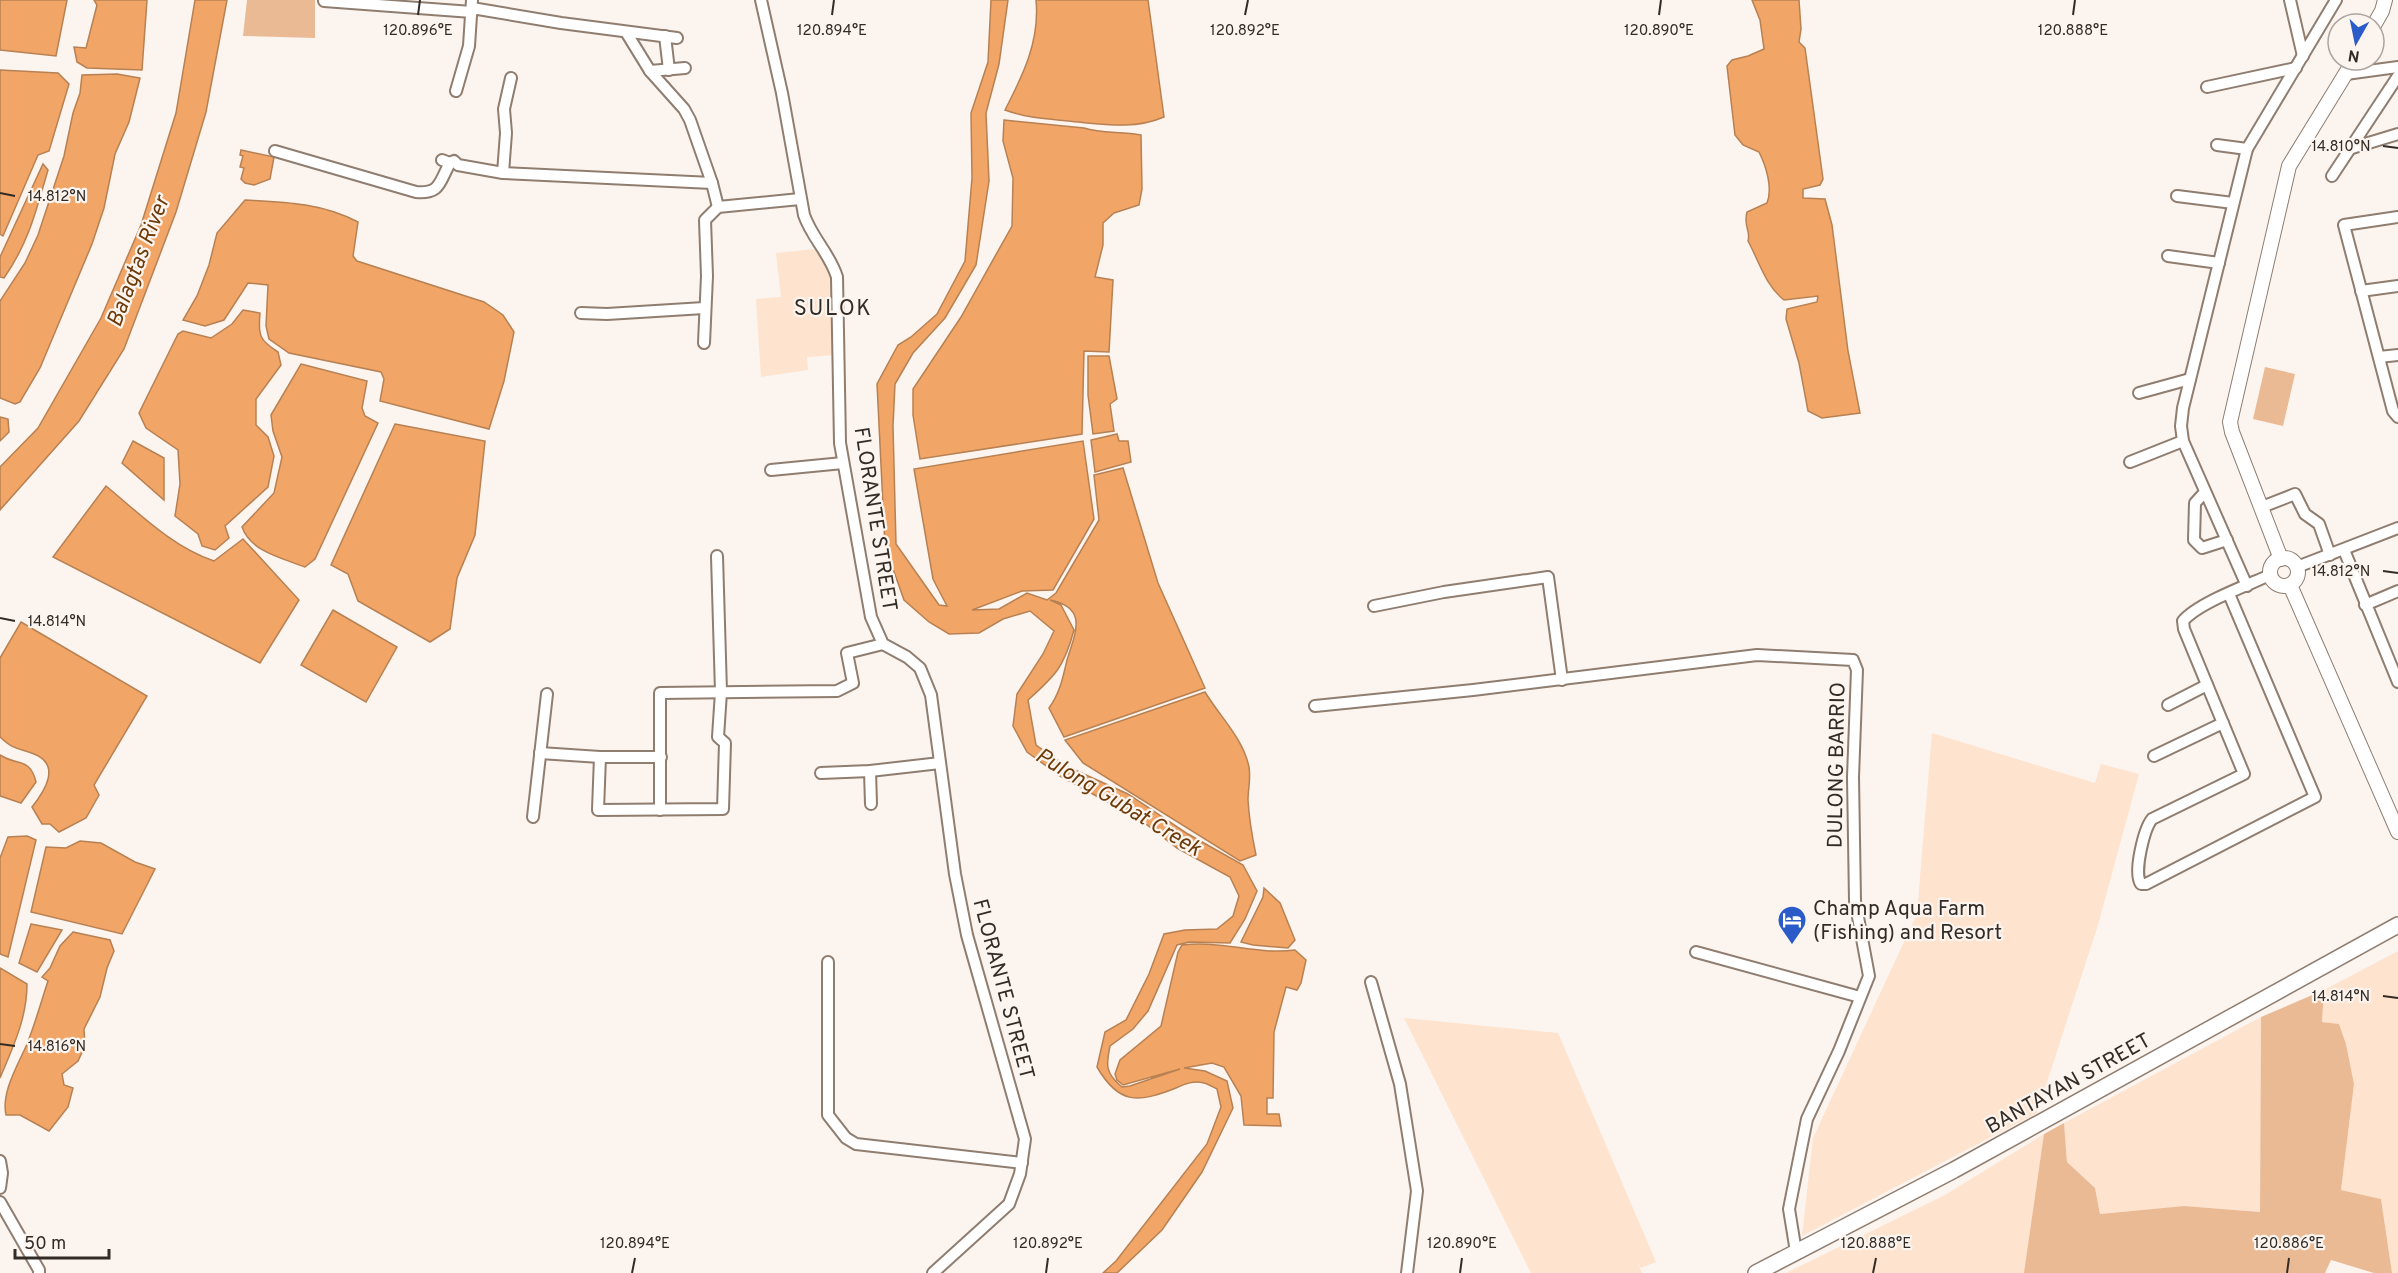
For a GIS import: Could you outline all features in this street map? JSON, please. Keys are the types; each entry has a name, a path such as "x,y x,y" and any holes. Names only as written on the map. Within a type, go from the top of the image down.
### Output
{"main road":[{"name":"BANTAYAN STREET","path":"1756,1273 2083,1101 2398,925"}],"street":[{"name":"FLORANTE STREET","path":"761,0 782,93 800,199 808,227 831,262 837,277 840,443 871,617 883,644 920,668 931,695 955,873 967,935 1024,1139 1020,1174 1009,1204 933,1273"},
{"path":"2290,0 2304,56"},
{"path":"2247,586 2183,441 2181,426 2190,379 2247,149 2336,0"},
{"path":"324,1 472,7 677,38"},
{"path":"456,91 469,46 472,7"},
{"path":"626,32 650,71 687,114 712,183 718,207"},
{"path":"665,36 669,70"},
{"path":"2281,559 2230,422 2289,166 2346,74 2398,67"},
{"path":"650,71 685,68"},
{"path":"2207,87 2296,68"},
{"path":"2332,176 2398,76"},
{"path":"502,172 506,133 504,109 511,78"},
{"path":"2352,148 2398,134"},
{"path":"2217,145 2247,149"},
{"path":"275,151 416,192 429,193 436,189 446,161 502,172 712,183"},
{"path":"2177,196 2233,202"},
{"path":"704,343 707,276 705,220 718,207 800,199"},
{"path":"2398,218 2344,225 2393,411 2398,417"},
{"path":"2168,256 2219,263"},
{"path":"2361,291 2398,286"},
{"path":"581,313 607,314 704,308"},
{"path":"2379,357 2398,355"},
{"path":"2139,393 2190,379"},
{"path":"2130,462 2183,441"},
{"path":"771,470 843,463"},
{"path":"2205,492 2195,503 2194,540 2202,548 2227,540"},
{"path":"2262,507 2295,494 2305,514 2319,524 2330,555"},
{"path":"2298,567 2398,528"},
{"path":"2344,549 2398,682"},
{"path":"600,757 597,810 723,809 725,743 718,736 721,692 717,556"},
{"path":"2229,594 2315,797 2146,884 2141,884 2137,875 2146,826 2152,819 2244,774 2184,629 2183,621 2189,613 2270,574 2272,566 2281,559 2290,560 2298,567"},
{"path":"2270,574 2278,585 2290,585 2297,580 2298,567"},
{"path":"1374,606 1444,592 1548,577 1562,680"},
{"path":"2290,585 2398,832"},
{"path":"2365,605 2398,591"},
{"path":"660,810 660,693 837,691 853,683 848,653 883,644"},
{"name":"DULONG BARRIO","path":"1315,706 1562,680 1757,656 1853,660 1857,670 1853,777 1855,901 1869,976 1839,1051 1807,1119 1789,1209 1796,1252"},
{"path":"2168,705 2207,685"},
{"path":"533,818 547,694"},
{"path":"2154,756 2223,723"},
{"path":"540,753 600,757 661,757"},
{"path":"821,772 870,771 940,763"},
{"path":"870,771 871,804"},
{"path":"1696,952 1860,997"},
{"path":"828,962 828,1115 846,1138 856,1144 1022,1163"},
{"path":"1371,982 1400,1084 1417,1191 1407,1273"},
{"path":"0,1161 2,1173 0,1188"},
{"path":"0,1204 41,1272"}],"shaded area":[{"path":"247,0 315,0 315,38 243,36"},
{"path":"815,249 831,272 836,355 807,357 808,370 761,377 756,299 781,297 776,253"},
{"path":"2265,367 2295,374 2283,426 2253,419"},
{"path":"1932,733 2095,783 2101,764 2139,774 2098,925 2037,1113 1802,1236 1813,1138 1917,914"},
{"path":"2398,951 2398,1273 2392,1273 2381,1199 2341,1190 2354,1084 2346,1044 2339,1024 2322,1022 2324,990"},
{"path":"2324,990 2322,1022 2339,1024 2346,1044 2354,1084 2341,1190 2381,1199 2392,1273 2374,1273 2331,1260 2325,1273 2024,1273 2044,1134 2064,1123 2067,1162 2095,1188 2100,1214 2184,1206 2260,1212 2261,1017"},
{"path":"2261,1017 2260,1212 2184,1206 2100,1214 2095,1188 2067,1162 2064,1123"},
{"path":"1404,1018 1558,1033 1656,1262 1641,1268 1638,1263 1642,1273 1531,1273"},
{"path":"2044,1134 2039,1200 2027,1273 1786,1273 1945,1195"}],"water":[{"path":"0,0 67,0 56,56 0,50"},
{"path":"94,0 147,0 142,70 87,68 77,62 74,47 86,48 97,5"},
{"name":"Balagtas River","path":"195,0 227,0 206,112 176,212 124,349 79,421 0,510 0,467 38,428 101,318 141,225 176,113"},
{"name":"Pulong Gubat Creek","path":"991,0 1008,0 999,64 986,113 989,181 976,265 945,318 913,353 895,384 893,426 896,544 939,605 947,606 933,579 914,469 1083,441 1094,519 1053,590 1022,591 972,610 999,609 1027,593 1047,600 1056,593 1099,520 1094,475 1123,468 1158,583 1205,688 1064,737 1049,708 1061,685 1076,623 1075,615 1070,609 1050,600 1061,605 1074,630 1067,653 1058,670 1028,700 1036,745 1066,766 1128,794 1188,834 1243,865 1257,891 1245,919 1230,943 1189,942 1177,945 1148,1011 1133,1029 1110,1046 1108,1068 1116,1082 1122,1087 1130,1086 1180,1069 1123,1085 1117,1080 1115,1074 1120,1060 1161,1026 1178,952 1182,945 1211,944 1267,951 1295,950 1306,960 1301,983 1297,990 1286,987 1274,1032 1273,1098 1267,1098 1267,1114 1279,1114 1281,1126 1244,1125 1241,1096 1224,1067 1212,1063 1184,1068 1205,1071 1227,1081 1233,1108 1202,1172 1162,1230 1117,1273 1103,1273 1116,1261 1207,1144 1221,1107 1217,1089 1200,1082 1140,1098 1122,1094 1113,1088 1097,1067 1105,1032 1126,1020 1149,974 1164,934 1185,930 1217,929 1233,916 1239,896 1230,877 1177,848 1142,821 1060,776 1027,752 1013,726 1017,694 1043,654 1054,631 1030,611 1003,619 979,633 949,634 929,622 904,600 885,546 877,384 898,345 911,337 937,314 965,261 972,178 971,113 988,62"},
{"path":"1036,0 1148,0 1164,117 1132,125 1111,125 1041,118 1005,110 1024,71 1033,44 1037,15"},
{"path":"1752,0 1799,0 1801,29 1799,42 1805,48 1823,179 1820,185 1803,189 1803,198 1825,199 1832,225 1848,351 1860,413 1822,418 1808,411 1799,363 1786,319 1787,309 1817,302 1818,296 1784,300 1767,280 1748,241 1747,212 1767,203 1769,184 1759,152 1743,145 1735,135 1727,66 1732,60 1764,49 1760,20"},
{"path":"0,70 58,73 69,84 49,151 38,155 3,236 0,234"},
{"path":"117,74 140,78 129,122 115,154 104,208 92,244 40,368 20,402 15,404 0,398 0,301 25,263 38,235 64,156 73,113 80,93 82,75"},
{"path":"1004,120 1141,135 1142,189 1139,205 1114,213 1103,223 1103,245 1095,277 1113,280 1109,352 1084,351 1082,434 920,459 913,415 913,389 961,317 1012,226 1013,178 1003,141"},
{"path":"241,150 274,157 270,179 254,185 245,183 241,179 244,168 240,167 243,156 240,155"},
{"path":"43,164 48,170 31,226 13,265 4,278 0,277 0,257"},
{"path":"245,200 317,207 358,222 353,256 357,261 484,302 503,315 514,332 504,381 489,429 380,401 384,379 381,372 289,353 269,339 266,326 268,285 248,283 224,320 205,326 183,320 197,296 209,265 217,233"},
{"path":"243,310 260,313 261,336 278,352 281,365 256,399 256,425 268,437 274,456 268,487 225,526 229,538 215,550 202,546 198,534 175,516 180,484 178,450 146,428 139,413 178,334 183,331 211,338 232,324"},
{"path":"1088,356 1109,356 1117,399 1110,404 1114,431 1093,434 1088,395"},
{"path":"301,364 367,381 362,408 365,416 378,423 315,559 305,567 268,553 252,543 242,527 274,493 282,457 273,431 271,415"},
{"path":"0,417 8,419 9,432 0,441"},
{"path":"395,424 485,441 475,535 457,578 450,629 430,642 358,601 348,574 331,565"},
{"path":"1117,434 1119,441 1128,441 1131,462 1095,472 1091,440"},
{"path":"133,441 164,458 164,500 122,463"},
{"path":"106,486 170,538 214,561 243,539 299,600 260,663 53,557"},
{"path":"333,610 397,647 366,702 301,665"},
{"path":"21,622 147,696 94,785 99,795 86,818 59,832 50,824 42,824 32,807 48,779 47,765 34,754 13,747 0,737 0,658"},
{"path":"1205,692 1242,747 1249,767 1248,807 1256,855 1240,861 1083,763 1065,740"},
{"path":"0,755 26,765 33,774 36,782 21,803 0,796"},
{"path":"27,836 36,840 8,957 0,954 0,858 8,837"},
{"path":"80,841 101,843 135,862 155,869 122,934 31,912 46,847 66,848"},
{"path":"1264,888 1280,903 1295,940 1288,948 1241,942 1263,897"},
{"path":"31,924 62,930 37,972 19,963"},
{"path":"73,932 110,940 114,951 100,997 84,1029 85,1046 78,1061 62,1074 64,1085 73,1088 68,1107 49,1131 20,1115 6,1115 6,1097 48,981 42,977 50,968 60,946"},
{"path":"0,968 27,984 22,1021 0,1078"}],"place":[{"name":"Champ Aqua Farm (Fishing) and Resort","path":"1792,946"}],"district":[{"name":"SULOK","path":"833,307"}]}
